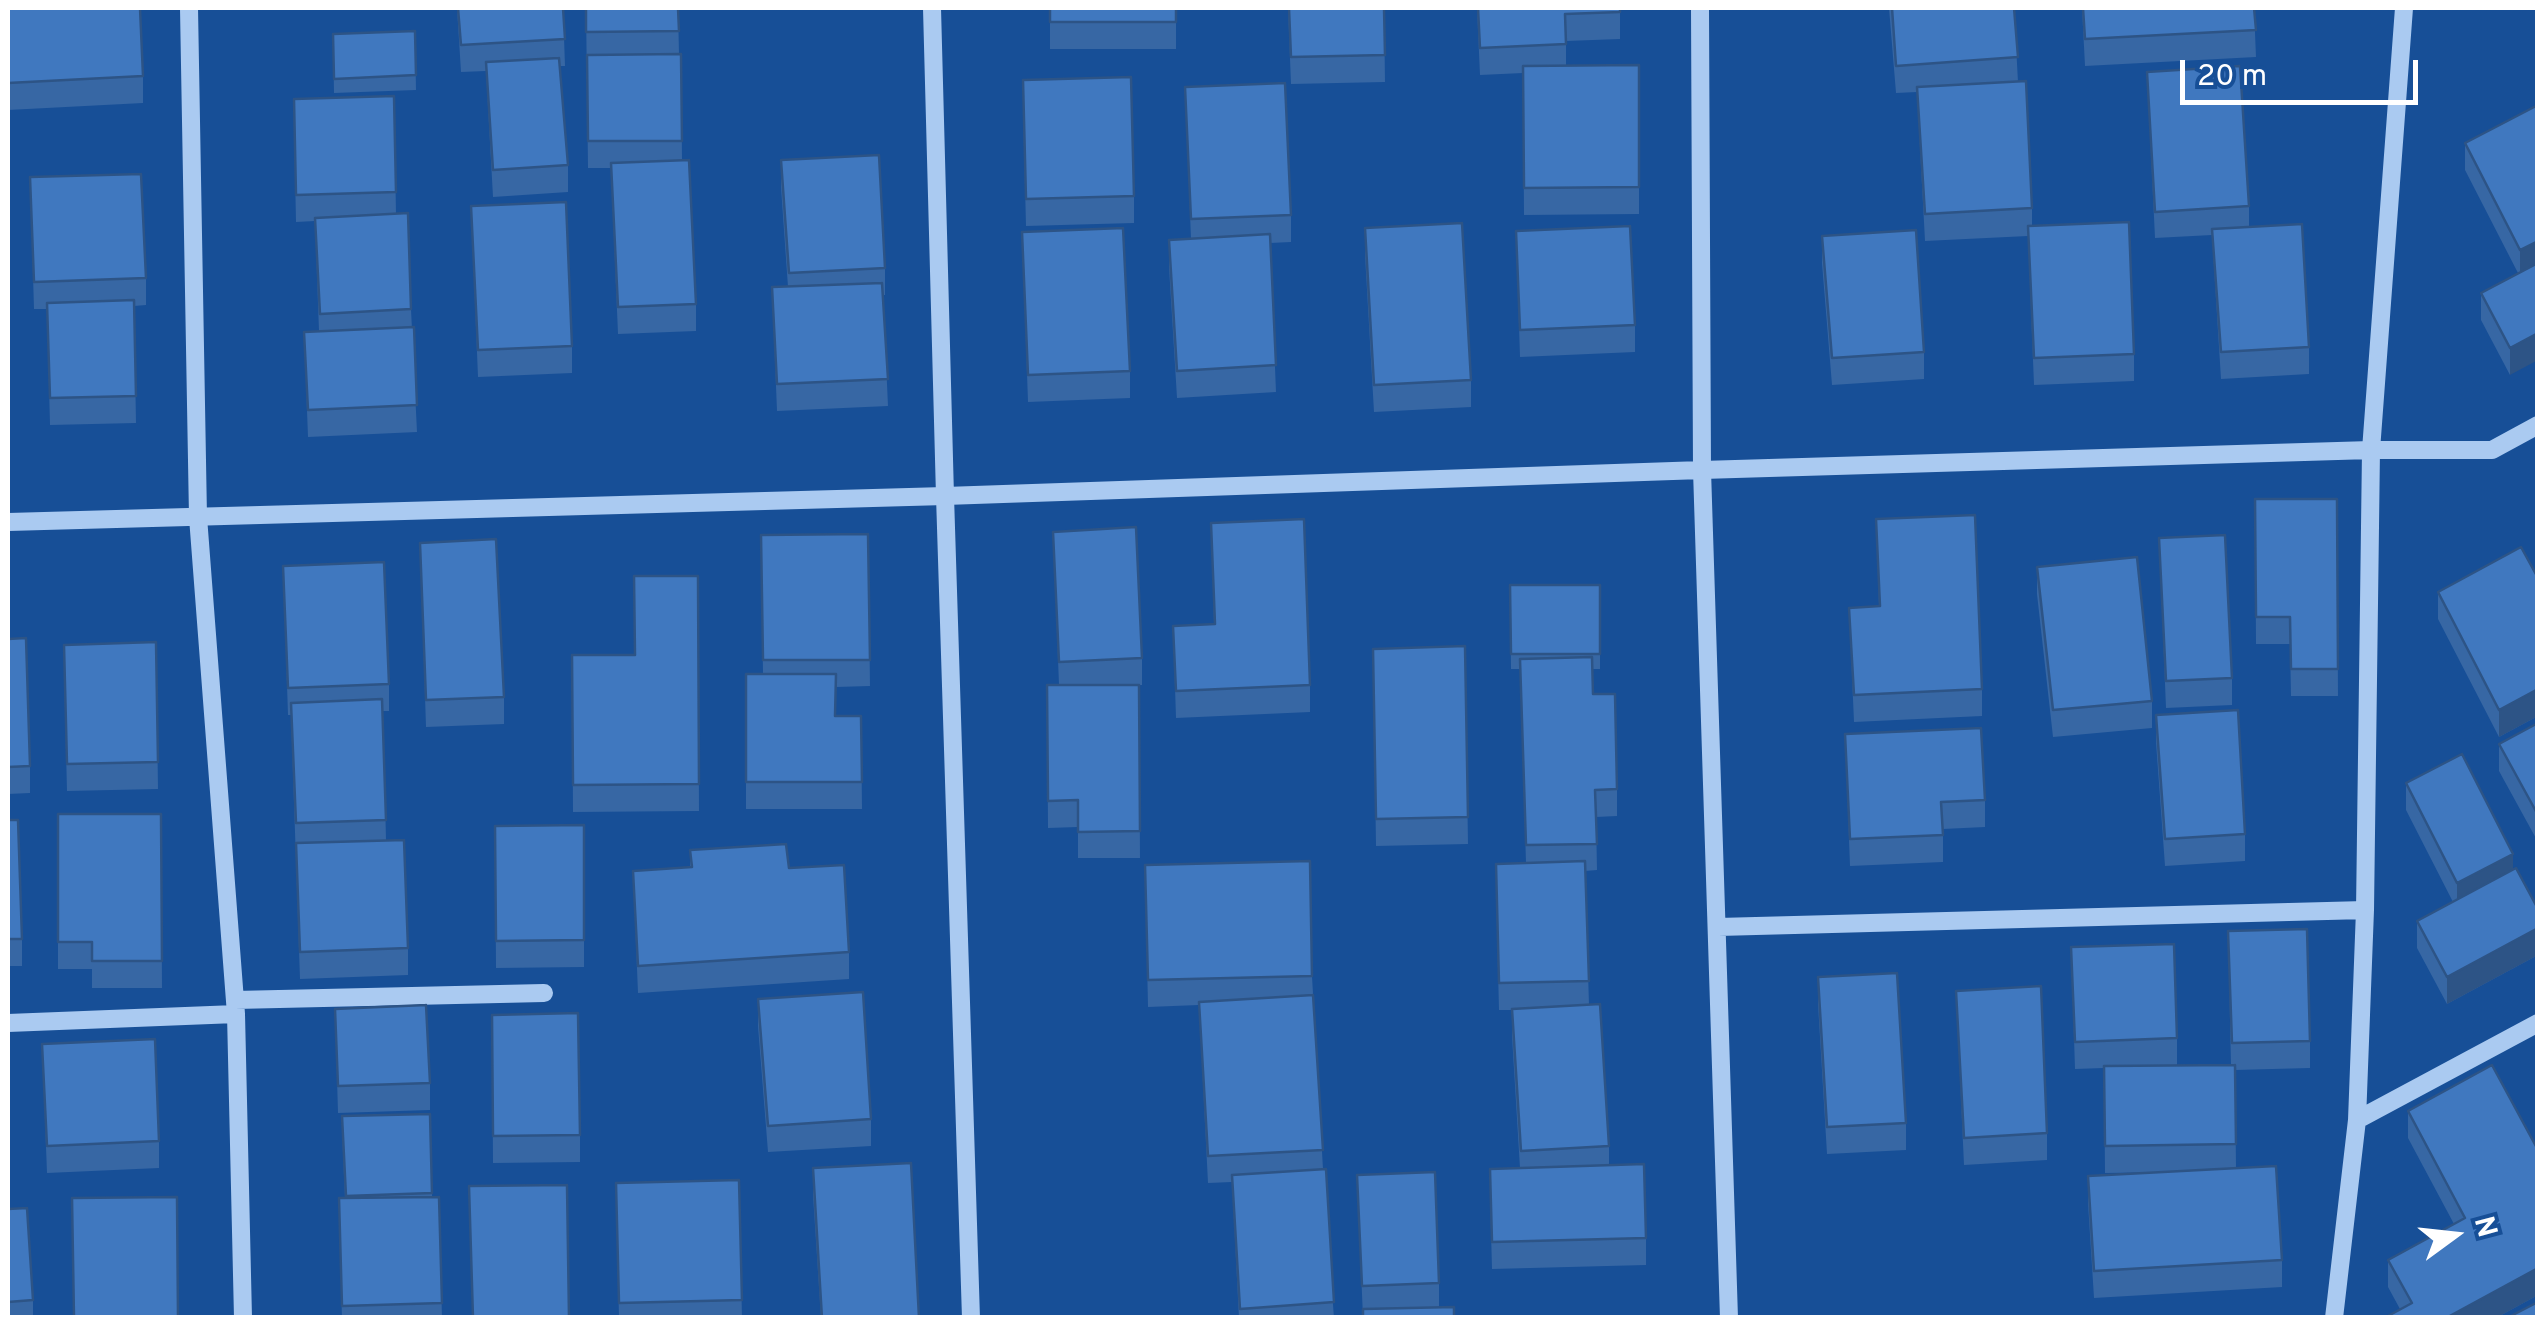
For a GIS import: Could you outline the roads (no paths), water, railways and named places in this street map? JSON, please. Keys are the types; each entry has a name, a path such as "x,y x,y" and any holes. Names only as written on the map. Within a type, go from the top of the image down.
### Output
{"street":[{"path":"188,8 198,517 236,1007 244,1318"},
{"path":"932,8 971,1318"},
{"path":"1700,8 1702,470 1729,1318"},
{"path":"2334,1318 2357,1120 2371,450 2404,8"},
{"path":"8,522 2371,450 2492,450 2538,425"},
{"path":"1718,927 2364,910"},
{"path":"8,1023 236,1007 544,993"},
{"path":"2357,1120 2538,1022"}]}
